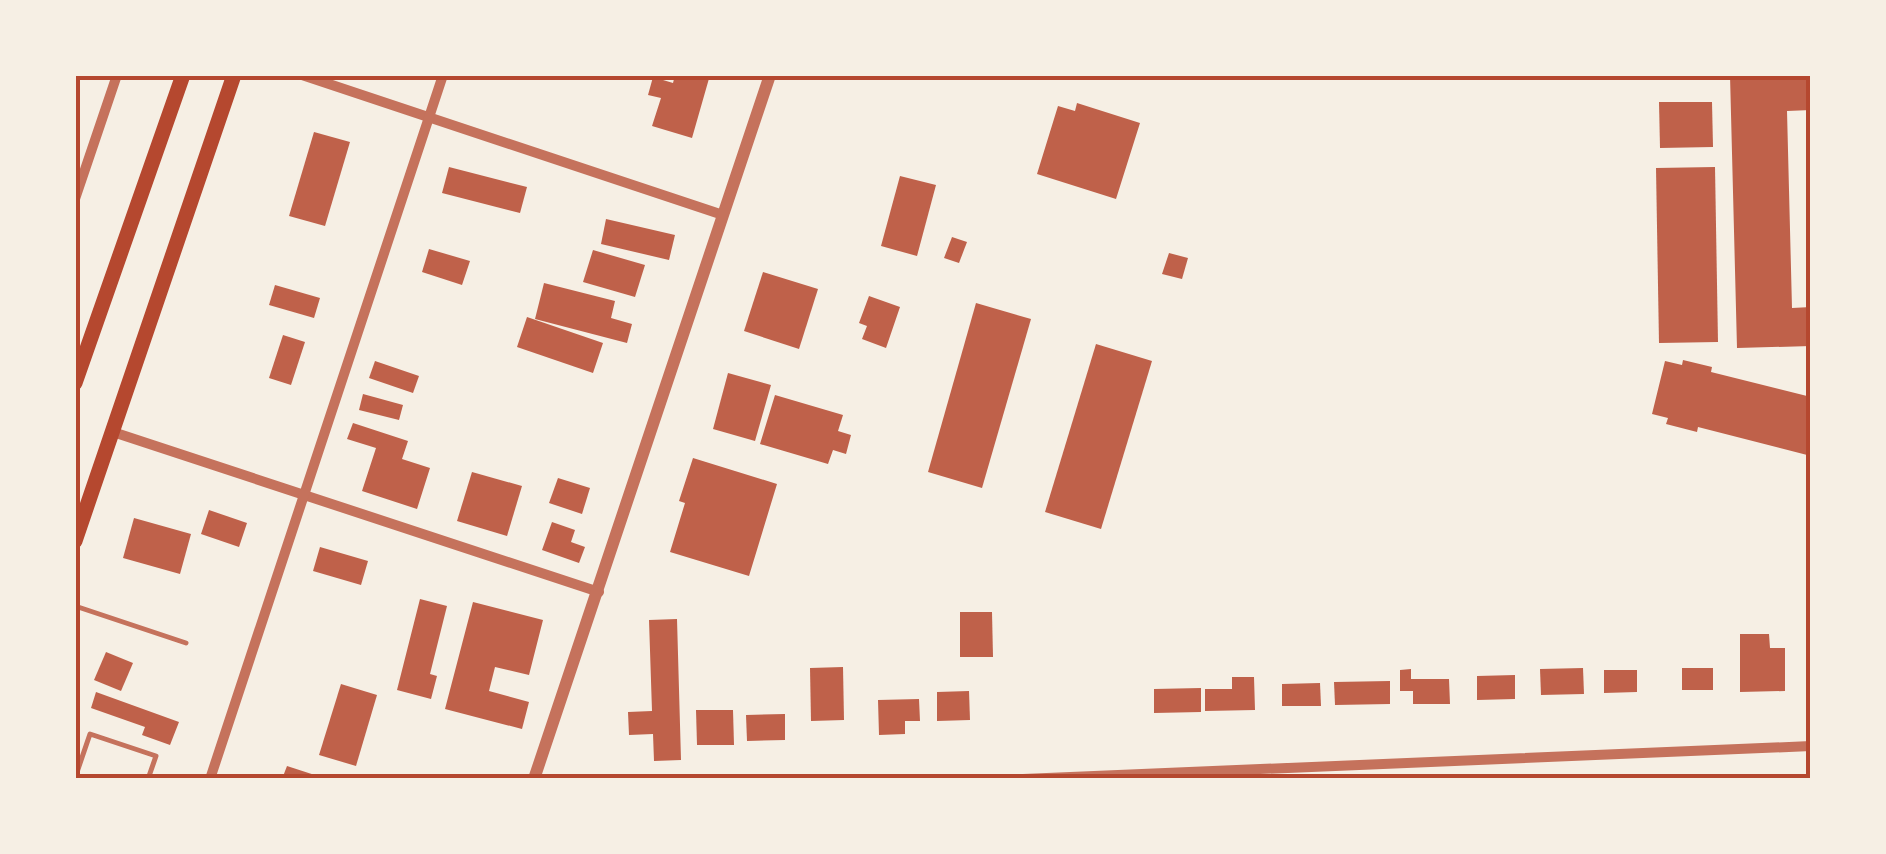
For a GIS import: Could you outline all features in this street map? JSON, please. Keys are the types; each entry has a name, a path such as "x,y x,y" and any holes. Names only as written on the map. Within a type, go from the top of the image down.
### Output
{"main road":[{"path":"75,383 183,75"},
{"path":"75,541 234,75"}],"street":[{"path":"75,199 80,165 117,75"},
{"path":"302,75 723,215"},
{"path":"210,779 443,75"},
{"path":"534,779 770,75"},
{"path":"113,432 598,592"},
{"path":"1023,779 1811,746"}],"lane":[{"path":"75,606 186,642"},
{"path":"75,778 90,734 156,756 148,779"}],"building":[{"path":"675,75 710,75 692,138 652,126 661,98 648,95 653,77 673,83"},
{"path":"1730,75 1811,75 1811,110 1787,111 1792,308 1811,307 1811,346 1737,348"},
{"path":"1659,102 1712,102 1713,147 1660,148"},
{"path":"1077,103 1140,123 1116,199 1037,174 1058,106 1075,111"},
{"path":"314,132 350,142 325,226 289,216"},
{"path":"449,167 527,187 520,213 442,193"},
{"path":"1715,167 1718,342 1659,343 1656,168"},
{"path":"900,176 936,185 917,256 881,246"},
{"path":"606,219 675,235 669,260 601,244"},
{"path":"952,237 967,242 959,263 944,258"},
{"path":"429,249 470,261 462,285 422,272"},
{"path":"593,250 645,265 635,297 583,282"},
{"path":"1169,253 1188,258 1182,279 1162,274"},
{"path":"763,272 818,289 799,349 744,331"},
{"path":"544,283 615,301 611,318 632,324 627,343 535,319"},
{"path":"275,285 320,298 314,318 269,305"},
{"path":"869,296 900,307 886,348 862,339 867,326 859,323"},
{"path":"976,303 1031,319 982,488 928,472"},
{"path":"527,317 603,343 593,373 517,347"},
{"path":"283,335 305,342 291,385 269,378"},
{"path":"1096,344 1152,361 1101,529 1045,512"},
{"path":"1683,360 1712,367 1711,372 1811,397 1811,456 1698,427 1697,432 1666,424 1668,418 1652,414 1665,361 1682,365"},
{"path":"375,361 419,376 413,393 369,378"},
{"path":"728,373 771,385 755,441 713,429"},
{"path":"363,394 403,405 399,420 359,410"},
{"path":"775,395 843,415 838,431 851,435 846,454 833,450 828,464 760,444"},
{"path":"353,423 408,441 402,459 430,468 417,509 362,491 376,448 347,439"},
{"path":"693,458 777,484 749,576 670,552 685,503 679,501"},
{"path":"472,472 522,486 507,536 457,521"},
{"path":"558,478 590,488 582,514 549,503"},
{"path":"209,510 247,523 239,547 201,534"},
{"path":"134,518 191,534 180,574 123,558"},
{"path":"552,522 575,530 571,542 585,547 579,563 542,550"},
{"path":"320,547 368,561 361,585 313,571"},
{"path":"420,599 447,606 430,674 437,676 431,699 397,690"},
{"path":"473,602 543,620 529,675 495,667 489,691 529,702 522,729 445,709"},
{"path":"960,612 992,612 993,657 960,657"},
{"path":"677,619 681,760 654,761 653,734 629,735 628,712 652,711 649,620"},
{"path":"1740,634 1769,634 1770,648 1785,648 1785,691 1740,692"},
{"path":"106,652 133,663 121,691 94,680"},
{"path":"843,667 844,720 811,721 810,668"},
{"path":"1583,668 1584,694 1541,695 1540,669"},
{"path":"1682,668 1713,668 1713,690 1682,690"},
{"path":"1411,669 1411,679 1449,679 1450,704 1413,704 1413,691 1400,691 1400,670"},
{"path":"1604,670 1637,670 1637,692 1604,693"},
{"path":"1515,675 1515,699 1477,700 1477,676"},
{"path":"1232,677 1254,677 1255,710 1205,711 1205,689 1232,689"},
{"path":"1390,681 1390,704 1335,705 1334,682"},
{"path":"1320,683 1321,706 1282,706 1282,684"},
{"path":"341,684 377,695 356,766 319,755"},
{"path":"1201,688 1201,712 1154,713 1154,689"},
{"path":"969,691 970,720 937,721 937,692"},
{"path":"96,692 179,722 170,745 142,735 145,727 91,708"},
{"path":"919,699 920,721 905,721 905,734 879,735 878,700"},
{"path":"696,710 733,710 734,745 697,745"},
{"path":"785,714 785,740 747,741 746,715"},
{"path":"287,766 324,778 324,779 282,779"}]}
